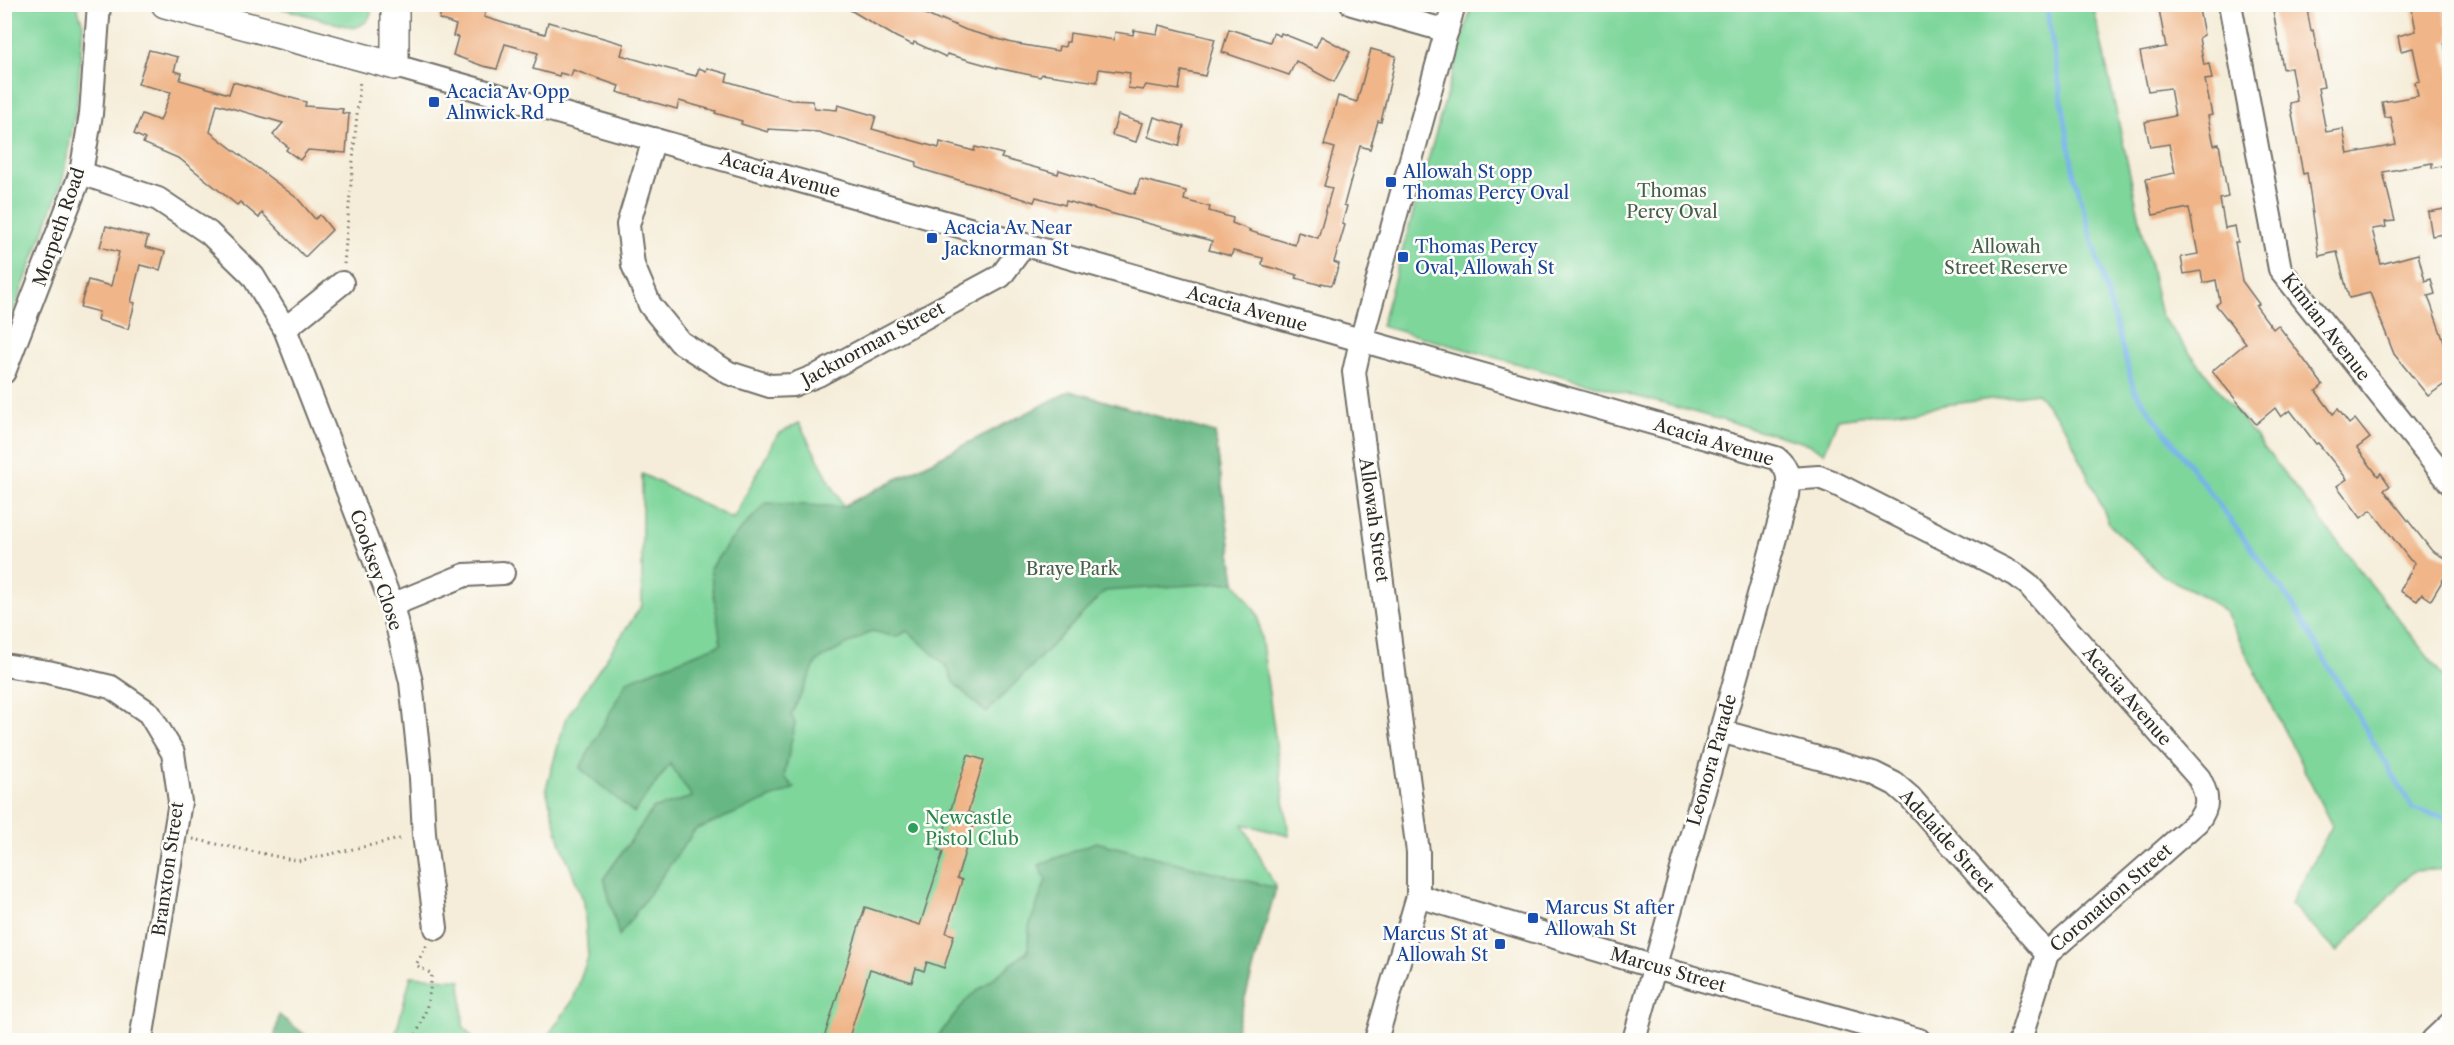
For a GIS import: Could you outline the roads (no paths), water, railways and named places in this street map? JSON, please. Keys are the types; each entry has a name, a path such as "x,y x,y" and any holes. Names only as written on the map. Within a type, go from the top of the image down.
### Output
{"street":[{"name":"Morpeth Road","path":"4,372 81,173 91,114 99,4"},
{"name":"Acacia Avenue","path":"165,4 395,66 1768,455 1783,464 1789,479 1819,477 1832,482 2016,575 2028,584 2199,778 2208,800"},
{"path":"395,4 395,66"},
{"path":"1352,4 1447,31"},
{"name":"Allowah Street","path":"1376,1041 1418,896 1418,852 1354,372 1454,4"},
{"name":"Kimian Avenue","path":"2230,4 2280,269 2450,483"},
{"name":"Jacknorman Street","path":"654,139 628,225 633,265 650,305 680,342 729,373 770,387 793,385 818,375 1001,276 1024,245"},
{"name":"Cooksey Close","path":"81,173 158,199 209,233 253,276 285,329 392,605 411,682 424,834 436,928"},
{"path":"285,329 342,283"},
{"name":"Leonora Parade","path":"1634,1041 1787,495 1789,479"},
{"path":"392,605 465,575 503,573"},
{"name":"Branxton Street","path":"4,665 48,672 111,687 149,713 173,753 180,802 141,1041"},
{"name":"Adelaide Street","path":"1720,731 1873,773 1895,784 1910,797 2047,954"},
{"name":"Coronation Street","path":"2020,1041 2047,954 2197,822 2205,812 2208,800"},
{"name":"Marcus Street","path":"1418,896 1919,1041"},
{"path":"2433,1041 2450,1024"}],"waterway":[{"path":"2046,4 2074,174 2134,390 2291,602 2413,809 2450,818"}],"place":[{"name":"Acacia Av Opp Alnwick Rd","path":"434,102"},
{"name":"Allowah St opp Thomas Percy Oval","path":"1391,182"},
{"name":"Acacia Av Near Jacknorman St","path":"932,238"},
{"name":"Thomas Percy Oval, Allowah St","path":"1403,257"},
{"name":"Newcastle Pistol Club","path":"913,828"},
{"name":"Marcus St after Allowah St","path":"1533,918"},
{"name":"Marcus St at Allowah St","path":"1500,944"}],"park label":[{"name":"Thomas Percy Oval","path":"1672,201"},
{"name":"Allowah Street Reserve","path":"2006,257"},
{"name":"Braye Park","path":"1072,569"}]}
